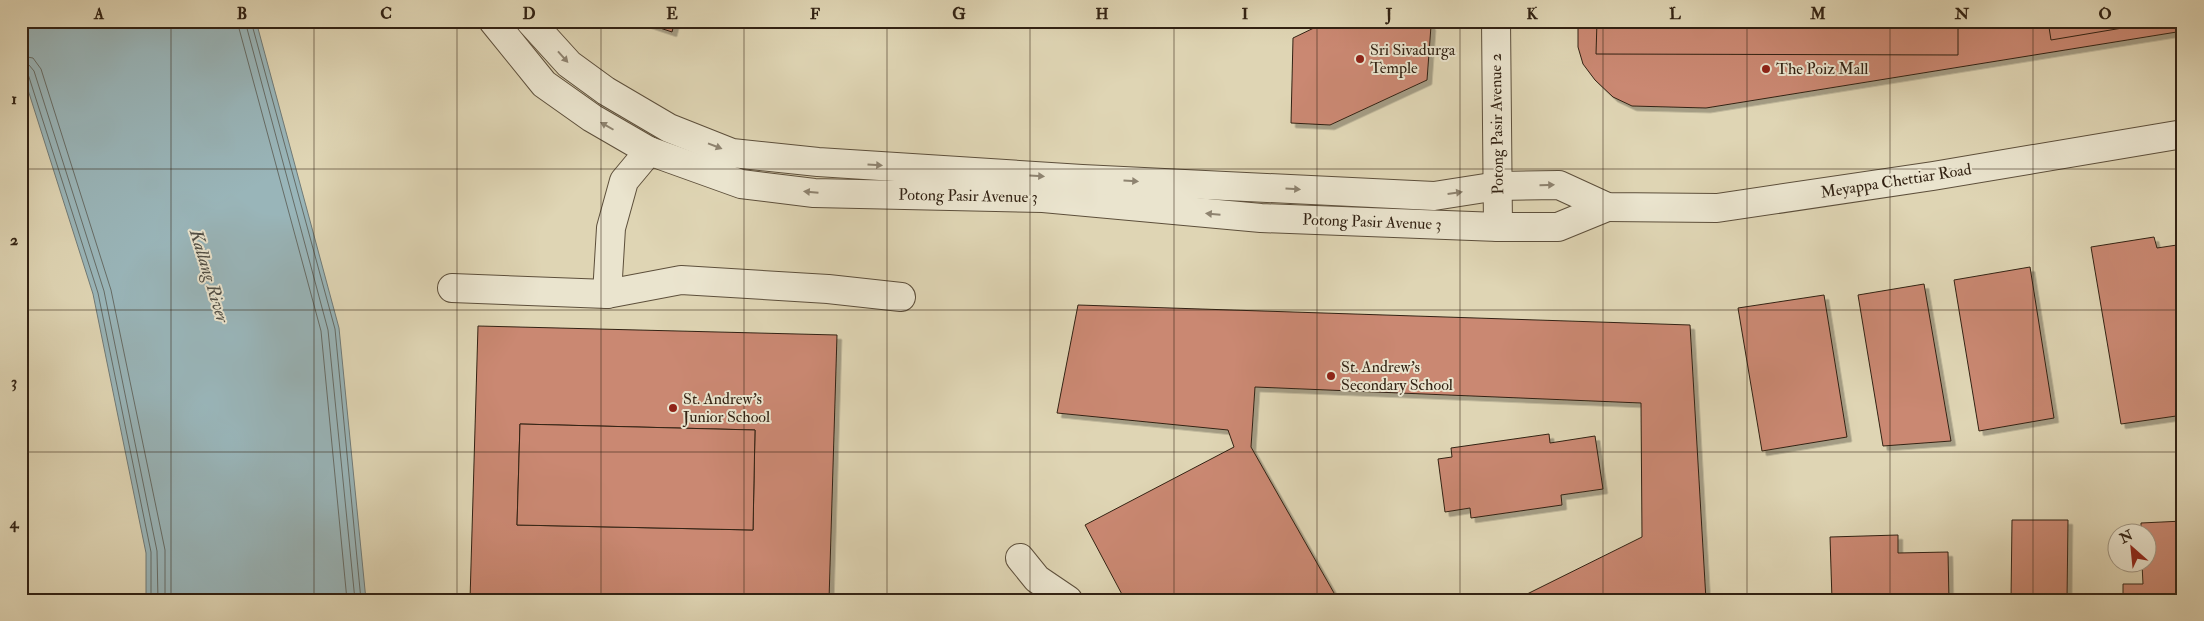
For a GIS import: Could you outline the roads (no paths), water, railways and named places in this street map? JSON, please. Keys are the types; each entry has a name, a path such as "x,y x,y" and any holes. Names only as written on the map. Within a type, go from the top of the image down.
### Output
{"street":[{"name":"Potong Pasir Avenue 3","path":"493,21 544,84 592,118 649,151 741,184 814,193 1043,198 1261,218 1498,227"},
{"name":"Potong Pasir Avenue 3","path":"530,21 569,64 606,91 669,128 732,152 818,162 930,168 1026,176 1425,195 1498,186"},
{"name":"Potong Pasir Avenue 2","path":"1496,21 1498,227"},
{"name":"Meyappa Chettiar Road","path":"1498,227 1558,227 1607,207 1717,208 1943,174 2183,134"},
{"path":"607,294 611,228 624,181 649,151"},
{"name":"Meyappa Chettiar Road","path":"1498,186 1559,185 1607,207"},
{"path":"452,288 607,294 681,280 828,289 901,297"},
{"path":"1020,558 1037,579 1068,600"}],"water":[{"name":"Kallang River","path":"21,21 256,21 339,328 366,600 146,600 146,553 93,294 21,68"}],"place":[{"name":"Sri Sivadurga Temple","path":"1360,59"},
{"name":"The Poiz Mall","path":"1766,69"},
{"name":"St. Andrew's Secondary School","path":"1331,376"},
{"name":"St. Andrew's Junior School","path":"673,408"}]}
